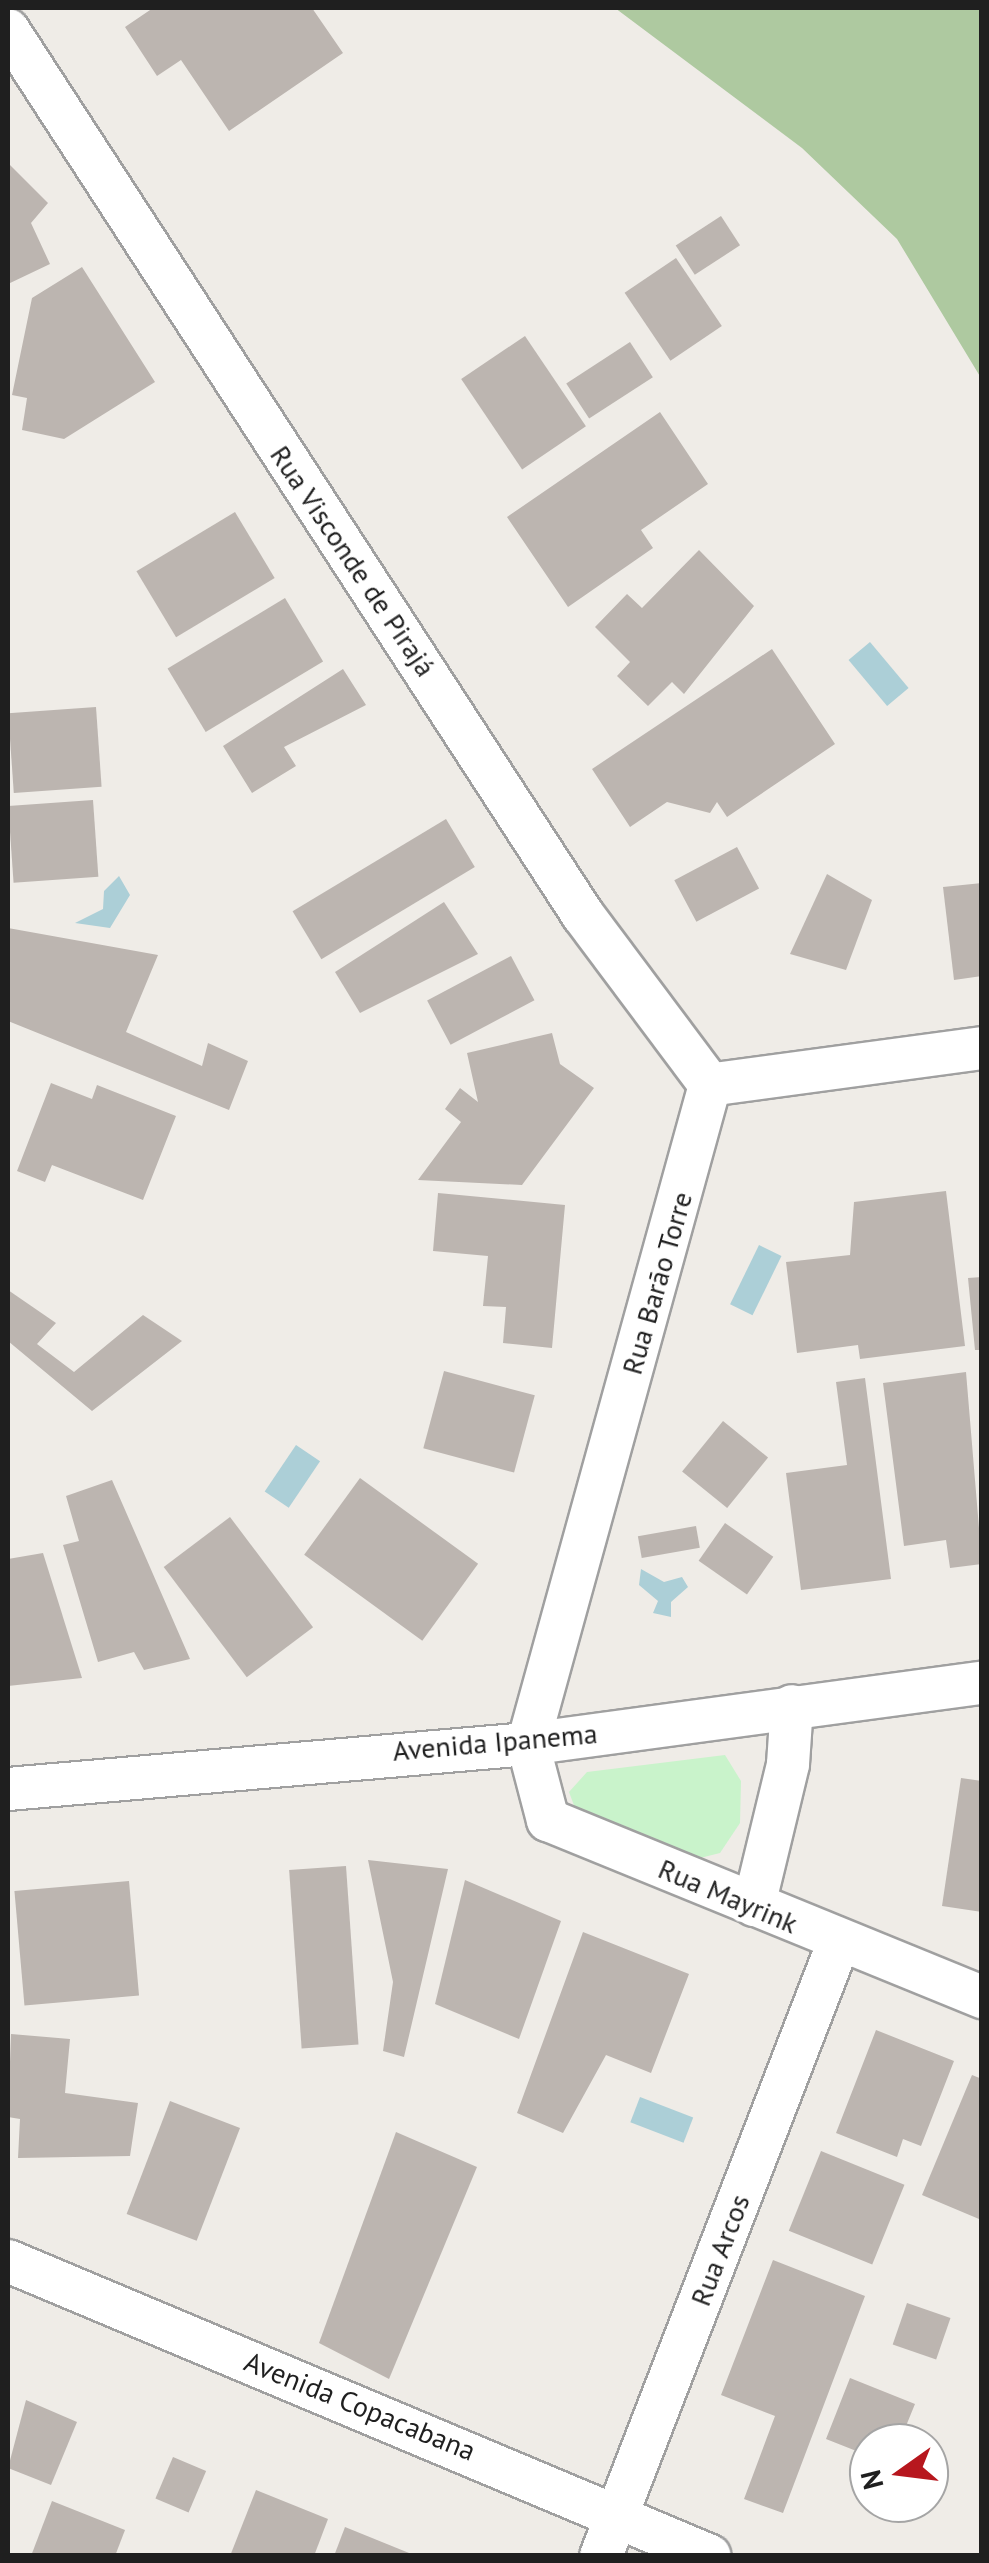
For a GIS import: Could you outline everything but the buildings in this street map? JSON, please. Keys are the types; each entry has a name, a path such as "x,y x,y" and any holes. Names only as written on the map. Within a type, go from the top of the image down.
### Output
{"street":[{"name":"Rua Visconde de Pirajá","path":"27,8 8,27 583,915 710,1085"},
{"path":"710,1085 982,1048"},
{"name":"Rua Barão Torre","path":"528,1744 710,1085"},
{"name":"Avenida Ipanema","path":"8,1789 528,1744 982,1683"},
{"path":"754,1905 788,1764 792,1706"},
{"name":"Rua Mayrink","path":"528,1744 548,1820 838,1944 982,1997"},
{"name":"Rua Arcos","path":"601,2556 838,1944"},
{"name":"Avenida Copacabana","path":"8,2260 620,2513 710,2556"}],"green space":[{"path":"615,8 981,8 981,378 897,239 802,148"},
{"path":"725,1755 741,1781 740,1823 720,1853 688,1861 578,1816 569,1792 587,1772"}],"water":[{"path":"870,642 909,688 887,706 849,660"},
{"path":"119,876 130,895 110,928 75,923 103,909 104,891"},
{"path":"759,1245 781,1256 753,1315 730,1304"},
{"path":"296,1445 320,1461 289,1508 265,1491"},
{"path":"641,1569 664,1582 682,1577 688,1587 671,1602 671,1617 653,1613 658,1601 639,1585"},
{"path":"640,2097 693,2117 684,2143 630,2122"}]}
